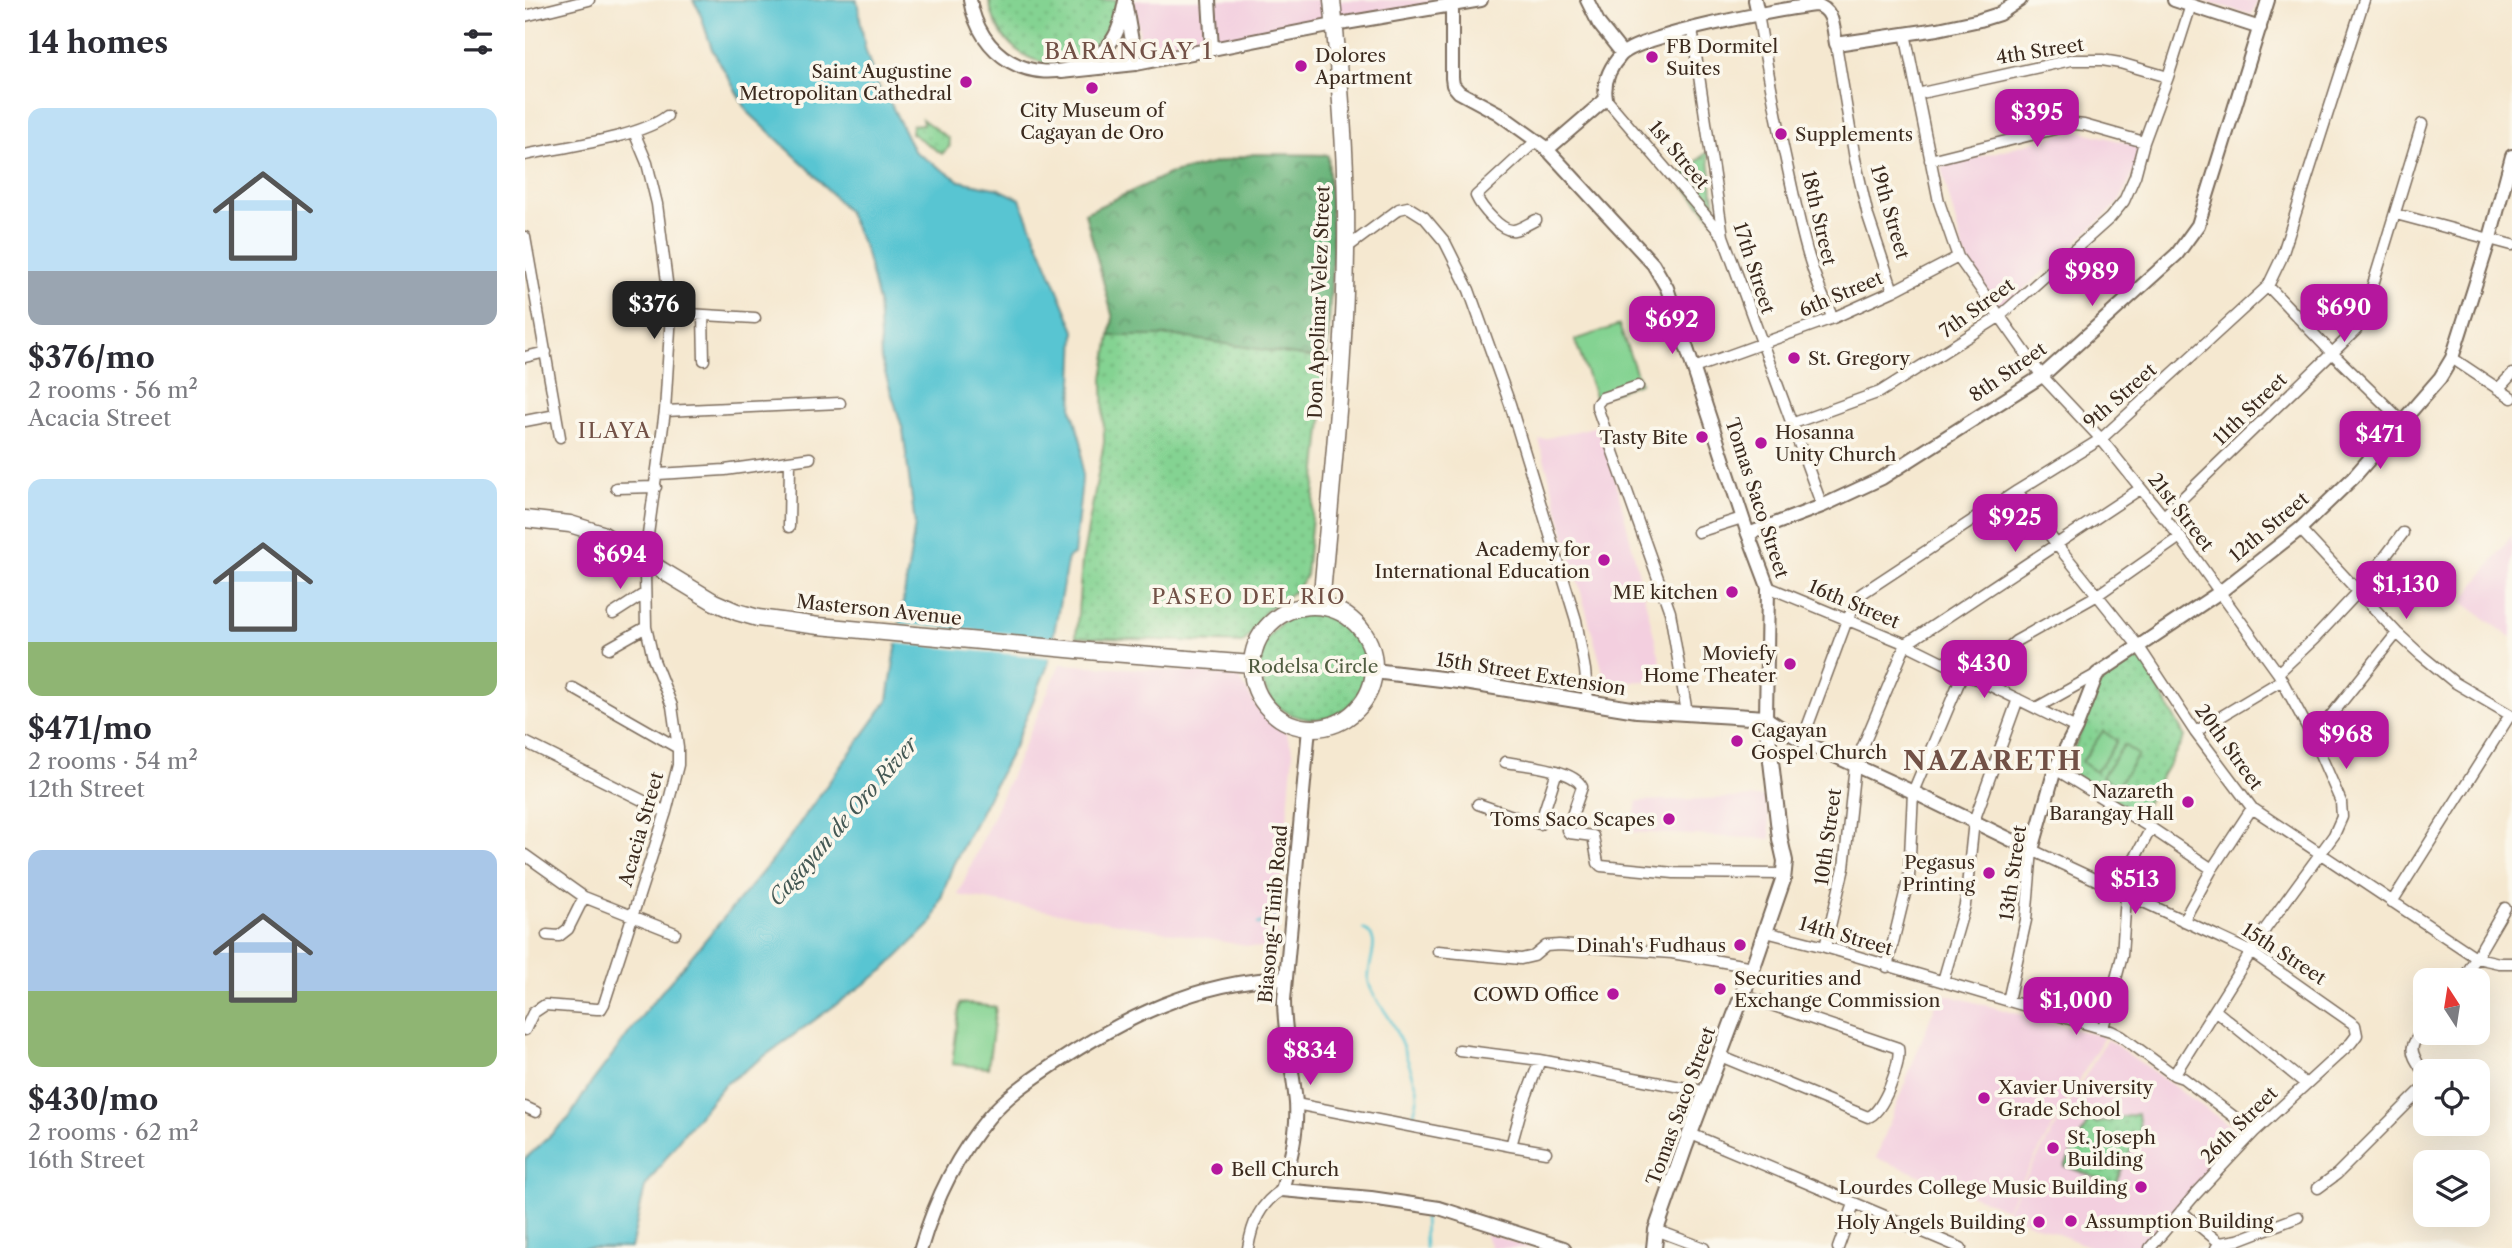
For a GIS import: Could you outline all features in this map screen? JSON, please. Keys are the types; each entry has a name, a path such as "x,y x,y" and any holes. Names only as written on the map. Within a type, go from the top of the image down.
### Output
{"main road":[{"name":"Don Apolinar Velez Street","path":"1321,606 1341,362 1345,249 1345,160 1332,0"},
{"name":"Masterson Avenue","path":"525,519 561,522 602,534 714,602 758,618 819,626 1252,664"},
{"path":"1321,606 1344,614 1358,625 1368,640 1374,671 1367,696 1355,710 1331,725 1309,727 1283,719 1268,707 1258,692 1252,664 1259,638 1276,618 1300,607 1321,606"},
{"name":"15th Street Extension","path":"1374,671 1458,681 1637,710 1766,718"},
{"name":"Tomas Saco Street","path":"1654,1248 1656,1230 1766,932 1784,874 1785,861 1766,718"}],"street":[{"path":"525,16 589,0"},
{"path":"970,0 977,27 995,50 1023,68 1044,73 1136,64 1452,3 1481,0"},
{"path":"1209,0 1212,49"},
{"path":"1587,0 1599,24 1622,53"},
{"name":"18th Street","path":"1755,0 1807,258 1817,289 1833,318"},
{"path":"1836,44 1980,20 1999,14 2020,0"},
{"path":"2174,0 2260,28"},
{"name":"8th Street","path":"1748,534 1822,506 1882,478 2042,376 2178,254 2199,225 2268,0"},
{"name":"9th Street","path":"1802,741 1847,620 1861,594 2101,439 2268,286 2281,259 2364,0"},
{"path":"1061,72 1091,60 1108,47 1117,32 1125,1"},
{"path":"1125,1 1136,64"},
{"name":"Tomas Saco Street","path":"1452,3 1452,78 1456,89 1548,149 1653,264 1667,288 1742,518 1768,587 1766,718"},
{"name":"19th Street","path":"1758,14 1816,5 1827,10 1832,19 1857,171 1868,216 1893,291"},
{"name":"7th Street","path":"1791,424 1880,392 1999,317 2110,218 2131,188 2191,5"},
{"path":"1548,149 1606,99 1605,80 1622,53 1643,43 1758,14"},
{"name":"17th Street","path":"1692,29 1723,236 1822,506"},
{"name":"21st Street","path":"1905,33 1939,202 1958,257 2042,376 2101,439 2180,537 2280,677 2333,779 2342,809 2339,825 2321,855 2251,952 2174,1075"},
{"name":"4th Street","path":"1917,94 2071,60 2120,63 2168,78"},
{"name":"1st Street","path":"1606,99 1723,236"},
{"path":"525,155 634,132 653,126 667,116"},
{"path":"1930,160 2075,124 2084,124 2144,142"},
{"name":"11th Street","path":"2163,517 2356,330 2364,314 2422,124"},
{"path":"634,132 647,163 657,204 671,313 666,411 646,549"},
{"path":"1536,220 1517,229 1508,229 1501,225 1475,196 1537,140"},
{"name":"12th Street","path":"2036,708 2097,674 2220,592 2299,529 2353,478 2440,378 2452,358 2490,238 2512,156"},
{"path":"1345,249 1399,209 1408,207 1424,217 1445,242 1469,290 1514,416 1576,620 1588,701"},
{"path":"2396,214 2512,245"},
{"path":"525,237 530,287 546,352 560,437"},
{"name":"6th Street","path":"1694,368 1833,318 1958,257"},
{"path":"2268,286 2332,354 2402,421"},
{"path":"671,313 755,318"},
{"path":"703,315 704,360"},
{"path":"525,357 546,352"},
{"path":"2452,358 2512,398"},
{"path":"2498,389 2512,374"},
{"path":"1638,386 1602,398 1597,407 1670,612 1688,713"},
{"path":"666,411 840,403"},
{"path":"525,421 557,415"},
{"path":"658,474 790,463 810,458"},
{"path":"789,527 790,463"},
{"path":"616,488 656,487"},
{"path":"1906,644 2140,489"},
{"name":"20th Street","path":"2017,491 2096,596 2139,647 2195,732 2252,808 2477,958"},
{"path":"1698,532 1742,518"},
{"path":"2299,529 2397,633 2454,682 2511,715 2392,902"},
{"path":"2195,732 2280,677 2359,590 2403,533"},
{"path":"1887,967 1909,877 1913,792 1968,675 2016,641 2096,596 2180,537"},
{"name":"Acacia Street","path":"525,1030 533,1013 545,1005 601,1009 666,813 678,765 678,748 672,706 653,658 646,627 645,573"},
{"name":"16th Street","path":"1768,587 1906,644 2076,728"},
{"path":"613,614 644,594"},
{"path":"609,648 646,627"},
{"path":"2313,738 2397,633"},
{"name":"10th Street","path":"1825,947 1844,869 1856,765 1906,644"},
{"name":"13th Street","path":"2008,1002 2027,920 2032,850 2056,769 2076,728 2097,674"},
{"path":"573,688 678,748"},
{"path":"1943,981 1965,905 1974,821 2018,699"},
{"name":"15th Street","path":"1766,718 1802,741 2251,952 2353,1023 2357,1032"},
{"name":"Biasong-Tinib Road","path":"1282,1190 1295,1137 1296,1104 1285,1037 1286,978 1309,727"},
{"path":"525,742 666,813"},
{"path":"1505,762 1557,771 1579,780 1582,787 1567,830 1569,833 1593,836 1598,863 1607,868 1674,873 1784,874"},
{"path":"2056,769 2212,869"},
{"path":"1478,804 1540,824 1557,771"},
{"path":"2182,921 2252,808"},
{"path":"2103,1028 2122,957 2122,893 2151,828"},
{"path":"525,855 583,897 675,933"},
{"path":"547,935 559,936 568,929 583,897"},
{"path":"2471,968 2505,908"},
{"name":"14th Street","path":"1766,932 2103,1028 2121,1036 2174,1075 2183,1078 2254,1132"},
{"path":"1439,951 1506,959 1531,957 1550,945 1672,953 1753,967"},
{"path":"2477,958 2512,963"},
{"path":"921,1248 933,1209 954,1166 988,1117 1033,1078 1095,1039 1166,1003 1226,985 1286,978"},
{"path":"1720,1056 1868,1117 1877,1112 1900,1059 1898,1048 1742,995"},
{"path":"2216,1011 2306,1084"},
{"name":"26th Street","path":"2150,1248 2254,1132 2351,1043 2357,1032"},
{"path":"1459,1050 1540,1060 1707,1092"},
{"path":"1511,1146 1519,1114 1540,1060"},
{"path":"2318,1188 2337,1174 2413,1098"},
{"path":"1296,1104 1546,1152"},
{"path":"525,1107 536,1112"},
{"path":"1691,1134 1961,1248"},
{"path":"1248,1248 1251,1233 1263,1205 1282,1190 1371,1198 1439,1208 1564,1248"},
{"path":"1838,1248 1854,1204"},
{"path":"2182,1211 2218,1245 2298,1217"},
{"path":"1656,1230 1704,1248"}],"shaded area":[{"path":"1133,0 1456,0 1144,57"},
{"path":"2201,0 2258,0 2252,15"},
{"path":"2080,131 2139,146 2135,169 2119,203 2021,292 1999,308 1964,254 1941,167"},
{"name":"Academy for International Education","path":"1602,425 1665,680 1606,683 1539,440"},
{"path":"2512,535 2512,638 2462,602"},
{"path":"1060,664 1238,675 1257,708 1286,733 1293,751 1276,951 958,895"},
{"path":"1766,797 1771,839 1632,832 1637,801"},
{"name":"Xavier University Grade School","path":"1940,993 2104,1037 2006,1209 1876,1158"},
{"path":"2107,1039 2243,1135 2145,1248 2093,1248 2005,1213"},
{"path":"1485,1233 1532,1248 1491,1248"}],"green space":[{"path":"989,0 1117,0 1110,29 1095,49 1076,60 1055,64 1033,59 1013,47 998,27"},
{"path":"922,119 948,138 950,146 942,154 911,133 912,125 923,124"},
{"path":"1708,151 1717,224 1678,179"},
{"path":"1254,154 1328,155 1333,248 1325,391 1306,575 1297,589 1263,616 1242,643 1076,637 1082,561 1104,442 1103,378 1113,318 1085,213 1169,174"},
{"path":"1254,154 1328,155 1333,248 1327,360 1176,336 1110,336 1113,318 1085,213 1169,174"},
{"path":"1619,325 1640,383 1596,399 1575,340"},
{"name":"Rodelsa Circle","path":"1313,613 1333,617 1350,629 1362,646 1366,666 1362,686 1350,703 1333,715 1313,719 1293,715 1276,703 1264,686 1260,666 1264,646 1276,629 1293,617"},
{"path":"2139,653 2185,737 2139,815 2066,769 2103,675"},
{"path":"2103,731 2117,741 2096,772 2082,762"},
{"path":"2124,745 2138,755 2117,786 2102,777"},
{"path":"960,1003 996,1007 988,1068 952,1064"},
{"path":"2138,1114 2140,1129 2115,1185 2065,1166 2089,1120 2098,1123"}],"water":[{"name":"Cagayan de Oro River","path":"693,0 857,0 865,48 872,70 880,90 888,98 914,151 960,181 999,189 1020,199 1075,331 1072,409 1082,445 1082,480 1074,555 1068,557 1048,665 1014,747 953,865 932,923 884,970 723,1086 680,1138 645,1187 631,1248 525,1248 525,1159 569,1118 589,1086 651,1004 776,856 888,700 915,524 903,430 881,360 878,302 865,249 847,211 808,168 748,112 712,49"}],"pier":[{"path":"896,623 1057,638 1053,658 893,643"}],"waterway":[{"path":"1258,924 1281,917"},
{"path":"1363,929 1373,938 1374,945 1369,983 1375,998 1395,1029 1417,1087 1418,1097 1413,1117"},
{"path":"1424,1213 1425,1248"}],"place":[{"name":"FB Dormitel Suites","path":"1652,57"},
{"name":"Dolores Apartment","path":"1301,66"},
{"name":"Saint Augustine Metropolitan Cathedral","path":"966,82"},
{"name":"City Museum of Cagayan de Oro","path":"1092,88"},
{"name":"Supplements","path":"1781,134"},
{"name":"St. Gregory","path":"1794,358"},
{"name":"Tasty Bite","path":"1702,437"},
{"name":"Hosanna Unity Church","path":"1761,443"},
{"name":"Academy for International Education","path":"1604,560"},
{"name":"ME kitchen","path":"1732,592"},
{"name":"Moviefy Home Theater","path":"1790,664"},
{"name":"Cagayan Gospel Church","path":"1737,741"},
{"name":"Nazareth Barangay Hall","path":"2188,802"},
{"name":"Toms Saco Scapes","path":"1669,819"},
{"name":"Pegasus Printing","path":"1989,873"},
{"name":"Dinah's Fudhaus","path":"1740,945"},
{"name":"Securities and Exchange Commission","path":"1720,989"},
{"name":"COWD Office","path":"1613,994"},
{"name":"Xavier University Grade School","path":"1984,1098"},
{"name":"St. Joseph Building","path":"2053,1148"},
{"name":"Bell Church","path":"1217,1169"},
{"name":"Lourdes College Music Building","path":"2141,1187"},
{"name":"Assumption Building","path":"2071,1221"},
{"name":"Holy Angels Building","path":"2039,1222"}],"district":[{"name":"BARANGAY 1","path":"1129,51"},
{"name":"ILAYA","path":"615,430"},
{"name":"PASEO DEL RIO","path":"1249,596"},
{"name":"NAZARETH","path":"1993,761"}]}
